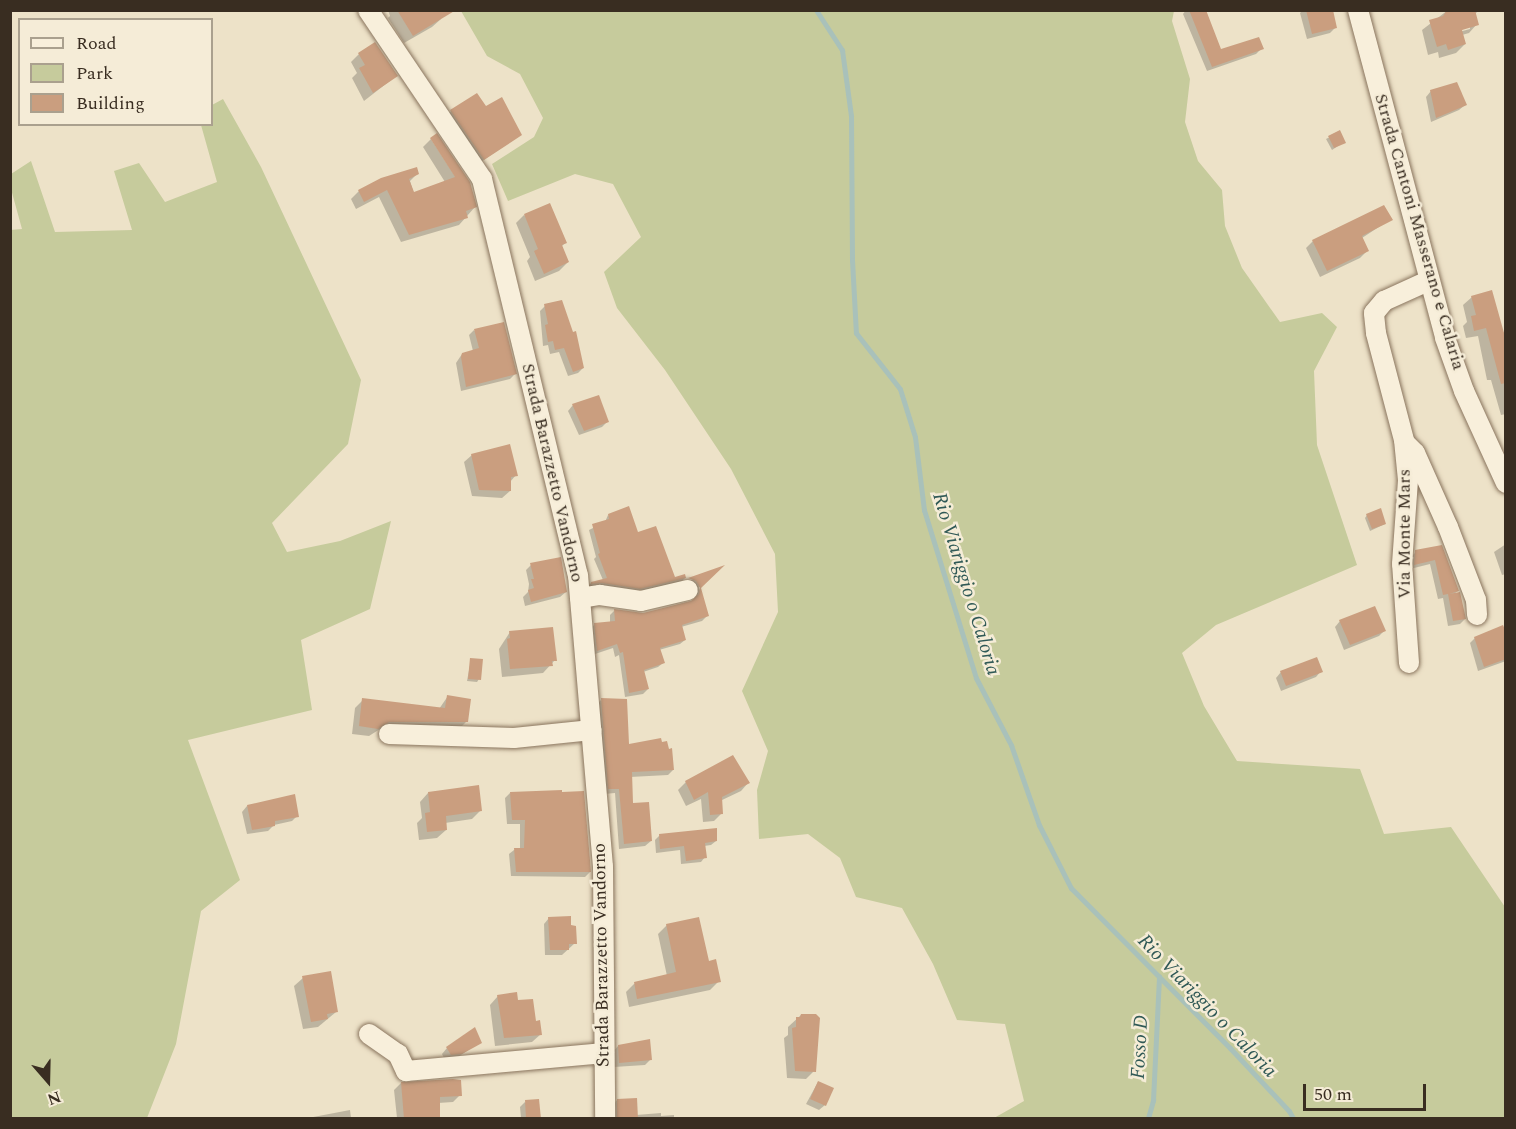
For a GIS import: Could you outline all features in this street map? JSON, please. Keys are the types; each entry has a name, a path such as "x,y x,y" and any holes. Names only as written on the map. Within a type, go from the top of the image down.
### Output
{"street":[{"name":"Strada Barazzetto Vandorno","path":"368,10 483,179 578,575 603,867 605,1119"},
{"name":"Strada Cantoni Masserano e Calaria","path":"1358,10 1428,281 1464,391 1506,483"},
{"name":"Via Monte Mars","path":"1409,663 1402,564 1408,480 1404,440 1376,333 1374,313 1384,301 1428,281"},
{"name":"Via Monte Mars","path":"1404,440 1415,453 1448,527 1476,600 1477,615"},
{"path":"580,598 600,596 641,601 688,590"},
{"path":"389,734 514,738 592,730"},
{"path":"369,1034 398,1054 406,1071 604,1053"}],"green space":[{"path":"461,11 1174,11 1172,21 1190,79 1185,122 1198,161 1222,190 1225,226 1242,268 1280,322 1322,313 1337,327 1314,371 1317,445 1357,565 1216,625 1182,653 1204,706 1237,761 1360,769 1384,834 1451,827 1505,907 1505,1118 994,1118 1024,1101 1005,1024 957,1020 933,964 902,908 856,897 840,858 808,834 759,839 757,790 768,751 742,691 778,612 775,554 731,469 665,370 617,308 604,272 641,237 613,184 575,174 508,201 492,164 534,137 543,118 520,74 487,56"},
{"path":"223,99 261,167 361,380 348,444 272,523 287,552 340,541 391,521 370,609 301,640 312,710 188,740 240,880 201,911 176,1044 147,1118 11,1118 10,230 22,229 11,189 11,174 31,161 55,232 132,230 114,171 139,163 165,202 217,182 201,126 213,126 213,104"}],"building":[{"path":"397,10 456,10 413,36"},
{"path":"1189,10 1206,10 1221,49 1259,37 1264,49 1212,67"},
{"path":"1306,10 1333,10 1337,28 1312,34"},
{"path":"1447,10 1475,10 1479,25 1462,30 1466,44 1448,50 1446,44 1437,47 1429,20 1443,16"},
{"path":"375,42 398,76 373,93 359,68 365,65 358,53"},
{"path":"1457,82 1467,105 1436,118 1430,90"},
{"path":"477,93 486,106 502,97 522,135 484,160 450,110"},
{"path":"1340,130 1346,143 1334,148 1328,136"},
{"path":"437,133 470,182 477,207 466,211 468,218 409,235 387,190 364,202 358,190 381,178 417,167 419,174 409,179 414,192 455,177 430,138"},
{"path":"550,203 567,243 562,245 569,262 544,274 534,251 538,249 524,214"},
{"path":"1384,205 1393,220 1362,236 1369,251 1327,271 1312,240"},
{"path":"1492,290 1506,340 1506,383 1501,384 1486,328 1474,331 1471,316 1476,315 1471,296"},
{"path":"562,300 573,332 576,331 584,368 573,372 564,348 555,350 553,341 548,342 545,325 548,324 544,304"},
{"path":"504,322 517,374 466,387 461,357 462,353 479,348 474,329"},
{"path":"599,395 609,422 584,431 572,404"},
{"path":"510,444 518,476 511,477 511,491 479,490 471,454"},
{"path":"629,506 638,532 656,526 675,577 685,574 686,578 640,589 602,583 591,584 591,582 607,578 598,554 600,553 592,524 609,519 608,514"},
{"path":"1381,508 1386,524 1372,529 1366,514"},
{"path":"1442,545 1459,591 1449,594 1460,592 1466,619 1453,621 1448,594 1443,595 1435,560 1414,565 1415,550"},
{"path":"561,557 567,592 531,602 528,590 534,588 531,579 534,579 530,563"},
{"path":"725,565 701,588 709,616 682,625 686,640 660,648 665,663 644,670 649,689 629,693 623,652 620,653 617,644 597,651 594,623 615,621 614,609 643,613 691,601 699,594 700,588 696,581 688,578"},
{"path":"1375,606 1386,631 1350,645 1339,620"},
{"path":"1503,625 1506,632 1506,659 1484,667 1474,637"},
{"path":"553,627 557,661 552,661 553,666 510,669 507,639 510,638 509,631"},
{"path":"1317,657 1323,672 1286,686 1280,671"},
{"path":"470,658 483,659 481,680 468,679"},
{"path":"447,695 471,699 468,722 389,722 378,729 359,726 362,698 445,708"},
{"path":"601,698 627,699 629,744 661,738 662,742 667,741 669,749 672,748 674,770 632,772 633,803 649,802 652,841 624,844 619,789 608,789"},
{"path":"733,755 750,783 722,797 723,814 710,815 708,792 694,800 685,781"},
{"path":"479,785 482,811 446,816 447,830 427,832 425,813 430,812 428,792"},
{"path":"562,790 562,792 584,791 591,872 516,872 514,848 524,848 525,820 512,820 510,792"},
{"path":"295,794 299,817 275,821 275,826 252,830 247,805"},
{"path":"717,828 717,841 705,843 707,858 686,861 684,846 660,849 659,834"},
{"path":"571,916 571,925 576,926 577,944 569,944 569,950 550,950 548,917"},
{"path":"699,917 709,961 716,959 721,982 637,999 634,982 676,972 666,924"},
{"path":"331,971 338,1012 327,1014 328,1019 311,1022 302,976"},
{"path":"517,992 518,1000 533,999 536,1021 540,1020 542,1035 504,1038 497,995"},
{"path":"801,1014 816,1014 820,1018 816,1072 795,1071 792,1028 796,1027 796,1017 800,1017"},
{"path":"475,1027 482,1043 462,1054 451,1055 446,1047"},
{"path":"650,1039 652,1060 619,1063 618,1045"},
{"path":"461,1080 462,1096 440,1097 440,1119 404,1119 401,1082"},
{"path":"818,1081 834,1088 826,1106 810,1099"},
{"path":"637,1098 638,1119 617,1119 617,1099"},
{"path":"539,1099 541,1119 526,1119 525,1100"}],"waterway":[{"name":"Rio Viariggio o Caloria","path":"816,10 842,50 851,116 852,260 856,333 900,389 915,437 924,510 976,678 1011,745 1039,825 1071,888 1230,1048 1293,1118"},
{"name":"Fosso D","path":"1148,1118 1153,1100 1159,976"}]}
